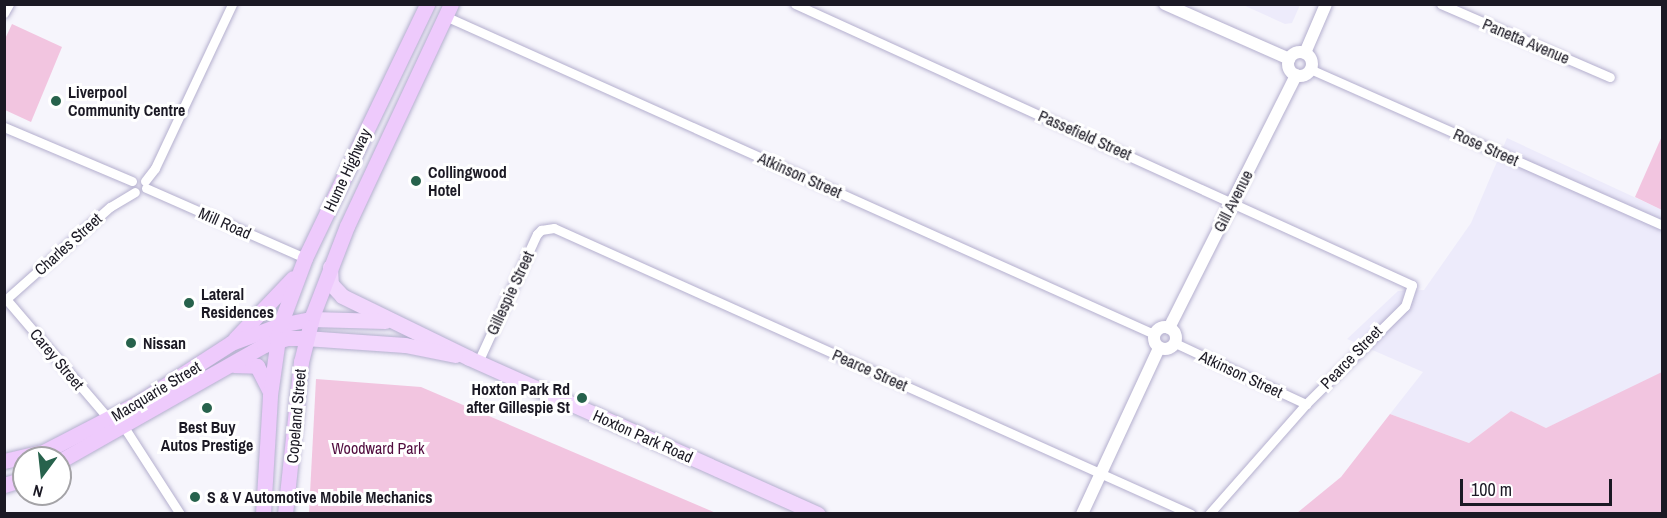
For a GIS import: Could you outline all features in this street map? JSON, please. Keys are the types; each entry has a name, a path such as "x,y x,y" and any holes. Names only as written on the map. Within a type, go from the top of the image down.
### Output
{"highway":[{"name":"Hume Highway","path":"277,340 280,325 303,264 427,4"},
{"name":"Hume Highway","path":"311,319 331,264 448,10"},
{"path":"231,343 303,264"},
{"name":"Macquarie Street","path":"68,446 231,343 280,325 311,319"},
{"name":"Copeland Street","path":"285,513 305,338 311,319"},
{"path":"277,340 305,338"},
{"name":"Macquarie Street","path":"72,448 124,427 225,367 277,340"},
{"name":"Copeland Street","path":"263,513 270,395 277,340"},
{"path":"225,367 243,363 257,366 267,381 270,395"}],"main road":[{"name":"Hoxton Park Road","path":"331,264 329,278 337,294 417,330 474,360 818,513"},
{"name":"Hoxton Park Road","path":"311,319 378,320 417,330"},
{"name":"Hoxton Park Road","path":"305,338 405,345 474,360"}],"street":[{"path":"4,13 9,4"},
{"path":"145,185 232,4"},
{"name":"Passefield Street","path":"795,4 1376,266"},
{"path":"1166,4 1289,59"},
{"path":"1305,53 1326,4"},
{"name":"Panetta Avenue","path":"1442,4 1610,77"},
{"name":"Atkinson Street","path":"448,10 1154,334"},
{"path":"1298,52 1305,53 1312,62 1310,69 1296,75 1290,70 1289,59 1298,52"},
{"name":"Rose Street","path":"1310,69 1662,225"},
{"name":"Gill Avenue","path":"1169,328 1296,75"},
{"path":"4,127 132,181 135,192"},
{"name":"Mill Road","path":"132,181 137,178 145,185 303,264"},
{"name":"Charles Street","path":"5,300 110,207 145,185"},
{"name":"Pearce Street","path":"548,228 571,235 1191,513"},
{"name":"Gillespie Street","path":"474,360 537,234 548,228"},
{"name":"Pearce Street","path":"1209,513 1306,404 1405,306 1411,294 1412,285 1376,266"},
{"name":"Carey Street","path":"5,300 109,419"},
{"path":"1082,513 1160,348 1154,334 1160,328 1169,328 1175,334 1175,343 1168,349 1160,348"},
{"name":"Atkinson Street","path":"1175,343 1306,404"},
{"path":"124,427 180,513"}],"shaded area":[{"path":"1243,5 1300,5 1292,23 1285,24"},
{"path":"1507,138 1662,210 1662,377 1546,428 1511,411 1469,443 1390,414 1423,372 1347,339 1398,291 1424,290 1471,223"}],"green space":[{"path":"12,24 62,47 31,122 5,110 5,39"},
{"path":"1662,136 1662,210 1635,197"},
{"path":"1662,372 1662,513 1297,513 1341,477 1390,414 1469,443 1511,411 1546,428"},
{"name":"Woodward Park","path":"316,379 421,387 716,513 309,513"}],"place":[{"name":"Liverpool Community Centre","path":"56,101"},
{"name":"Collingwood Hotel","path":"416,181"},
{"name":"Lateral Residences","path":"189,303"},
{"name":"Nissan","path":"131,343"},
{"name":"Hoxton Park Rd after Gillespie St","path":"582,398"},
{"name":"Best Buy Autos Prestige","path":"207,408"},
{"name":"S & V Automotive Mobile Mechanics","path":"195,497"}]}
